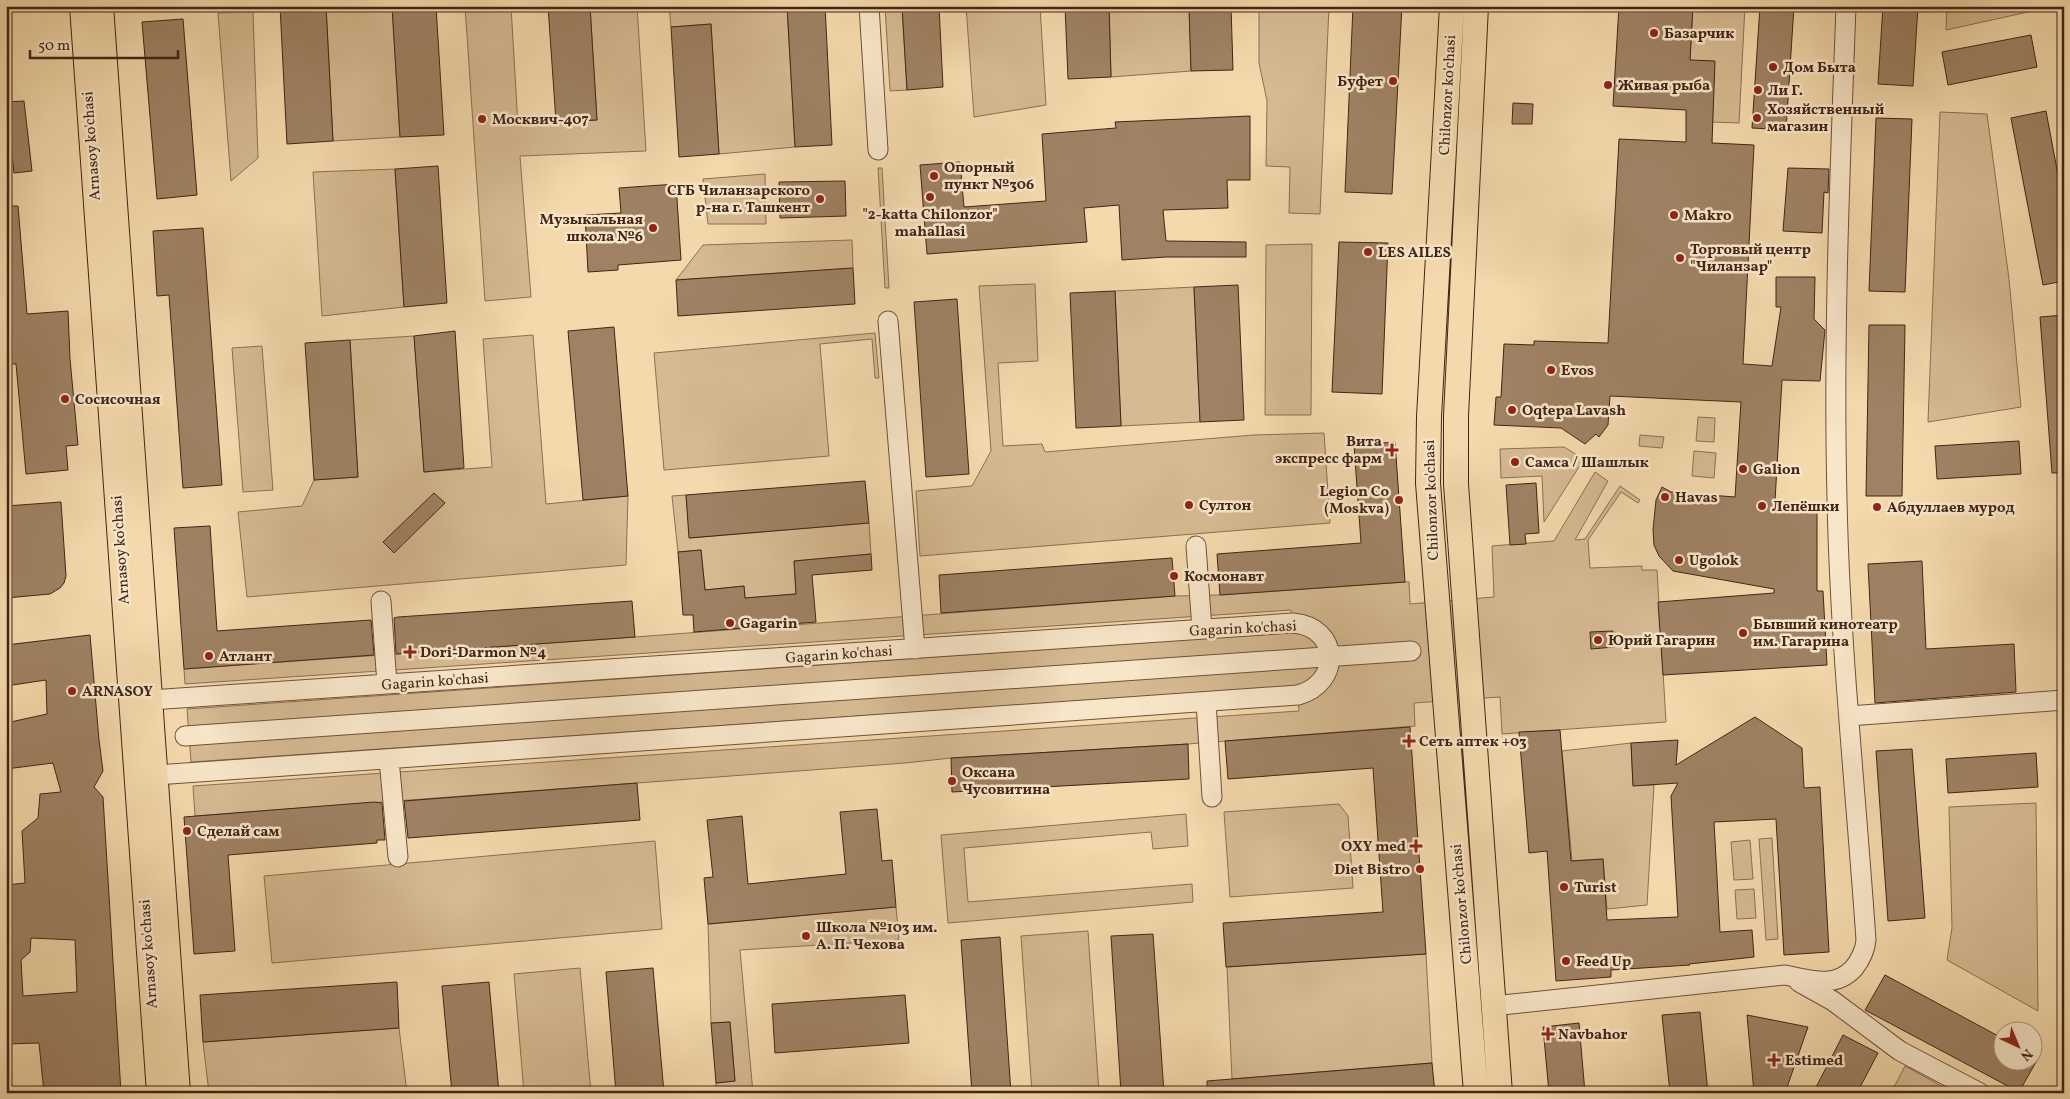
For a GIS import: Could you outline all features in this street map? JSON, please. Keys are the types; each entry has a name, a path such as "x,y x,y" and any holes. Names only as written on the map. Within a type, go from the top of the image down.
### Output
{"main road":[{"name":"Arnasoy ko'chasi","path":"82,6 146,776 178,1093"},
{"name":"Arnasoy ko'chasi","path":"101,6 140,701"},
{"name":"Chilonzor ko'chasi","path":"1452,6 1429,417 1428,483 1482,1008 1500,1093"},
{"name":"Chilonzor ko'chasi","path":"1476,6 1455,461 1482,1008 1476,1093"},
{"name":"Arnasoy ko'chasi","path":"146,776 159,1093"}],"street":[{"path":"869,6 878,150"},
{"path":"1482,1008 1785,975 1825,982 1837,980 1852,970 1860,960 1866,940 1849,716 1837,498 1838,307 1846,6"},
{"path":"888,321 915,649"},
{"path":"1196,546 1202,629"},
{"path":"381,600 387,684"},
{"name":"Gagarin ko'chasi","path":"140,701 1202,629 1300,624 1319,632 1326,643 1330,657"},
{"path":"185,736 1411,651"},
{"path":"146,776 1206,702 1305,693 1317,687 1325,677 1330,657"},
{"path":"1849,716 2064,700"},
{"path":"1206,702 1212,797"},
{"path":"389,759 398,858"},
{"path":"1785,975 1833,1001 1900,1051 1980,1093"},
{"path":"1833,1001 1832,989 1837,980"}],"shaded area":[{"path":"326,6 392,6 400,137 333,141"},
{"path":"465,6 511,6 518,126 597,120 590,6 637,6 646,151 520,156 531,297 485,301"},
{"path":"669,6 787,6 795,147 719,154 711,24 671,27"},
{"path":"885,6 902,6 907,90 890,91"},
{"path":"966,6 1040,6 1046,105 974,117"},
{"path":"1109,6 1189,6 1191,71 1111,77"},
{"path":"1259,6 1329,6 1320,214 1289,213 1290,167 1266,166 1267,101 1259,63"},
{"path":"1693,6 1745,6 1739,123 1712,122 1690,60"},
{"path":"1947,6 2027,6 2028,12 1946,30"},
{"path":"253,12 258,158 231,181 218,13"},
{"path":"1940,112 1987,114 2009,279 2021,407 1928,422"},
{"path":"878,168 882,168 889,288 885,288"},
{"path":"395,169 404,307 322,316 313,172"},
{"path":"765,174 766,224 708,224 703,179"},
{"path":"852,240 853,268 676,280 703,245"},
{"path":"1312,244 1311,415 1265,415 1266,245"},
{"path":"1035,284 1038,361 998,363 1003,446 1042,444 1045,452 1254,435 1324,433 1330,523 920,556 916,491 972,486 991,451 979,286"},
{"path":"1194,287 1200,422 1121,426 1115,291"},
{"path":"875,333 879,378 875,378 872,339 820,344 829,456 664,470 654,353"},
{"path":"533,335 546,504 628,496 626,565 247,597 238,512 302,506 314,480 358,477 350,340 414,336 424,472 492,467 483,339"},
{"path":"262,346 273,490 243,492 232,348"},
{"path":"1698,417 1715,418 1714,442 1696,441"},
{"path":"1640,435 1664,437 1662,448 1639,446"},
{"path":"1564,447 1584,459 1544,522 1542,476 1501,478 1500,449"},
{"path":"1694,451 1716,453 1714,478 1692,476"},
{"path":"1595,472 1608,481 1575,540 1585,539 1620,486 1640,500 1638,503 1621,492 1588,540 1590,568 1642,566 1642,570 1657,570 1666,722 1502,734 1500,697 1414,703 1415,726 1188,744 951,758 195,816 193,786 1299,711 1297,686 191,762 187,709 1293,632 1291,610 185,684 184,669 1175,596 1220,595 1405,582 1409,582 1410,604 1494,597 1492,546 1554,541"},
{"path":"686,495 690,538 869,523 871,554 794,561 796,594 745,598 744,586 705,590 701,550 678,552 672,496"},
{"path":"1631,743 1633,785 1654,785 1647,905 1607,909 1603,859 1572,861 1562,751"},
{"path":"2036,803 2038,1011 1947,960 1952,928 1949,807"},
{"path":"1339,804 1348,816 1353,888 1230,897 1224,812"},
{"path":"1186,814 1188,846 1153,849 1151,832 964,848 968,902 1192,884 1193,902 948,923 941,835"},
{"path":"1772,838 1778,939 1766,940 1759,839"},
{"path":"1750,840 1753,879 1734,880 1731,842"},
{"path":"655,841 662,929 272,963 264,876"},
{"path":"1754,889 1756,918 1737,919 1735,890"},
{"path":"896,907 899,940 740,950 753,1093 715,1093 716,1083 735,1081 730,1022 711,1023 708,924"},
{"path":"1088,931 1099,1093 1032,1093 1021,936"},
{"path":"1426,954 1432,1063 1232,1079 1227,967"},
{"path":"580,968 591,1093 524,1093 514,974"},
{"path":"399,1028 407,1093 209,1093 203,1042"},
{"path":"1905,1066 1954,1093 1891,1093"}],"building":[{"path":"280,6 326,6 333,141 287,144"},
{"path":"392,6 436,6 444,135 400,137"},
{"path":"548,6 590,6 597,120 556,122"},
{"path":"787,6 825,6 832,145 795,147"},
{"path":"902,6 939,6 943,87 907,90"},
{"path":"1065,6 1109,6 1111,77 1068,79"},
{"path":"1189,6 1231,6 1233,70 1191,71"},
{"path":"1353,6 1402,6 1392,194 1345,192"},
{"path":"1619,6 1693,6 1690,60 1715,61 1712,143 1754,145 1743,364 1772,366 1781,307 1776,307 1776,277 1815,277 1814,319 1825,330 1820,381 1782,380 1775,501 1795,503 1795,510 1817,508 1817,591 1823,591 1827,665 1663,675 1658,602 1774,593 1774,589 1673,571 1659,556 1654,545 1653,530 1656,500 1662,487 1671,492 1735,497 1741,402 1610,396 1608,425 1599,437 1596,434 1585,444 1561,428 1494,425 1496,397 1501,397 1504,344 1534,345 1534,341 1608,343 1619,139 1686,142 1686,110 1613,106"},
{"name":"Дом Быта","path":"1760,6 1794,6 1786,130 1752,128"},
{"path":"1883,6 1918,6 1913,86 1878,84"},
{"path":"183,19 197,195 157,199 142,22"},
{"path":"711,24 719,154 679,157 671,27"},
{"path":"2031,35 2037,67 1948,85 1942,52"},
{"path":"24,101 32,171 14,173 6,102"},
{"path":"1513,103 1533,104 1532,124 1512,124"},
{"path":"2046,111 2064,207 2064,281 2043,285 2011,118"},
{"path":"1250,116 1250,180 1227,180 1228,208 1163,210 1166,241 1246,242 1246,257 1166,257 1122,260 1119,205 1084,208 1087,242 927,254 920,165 960,162 964,207 1046,201 1042,134 1116,128 1115,122"},
{"path":"1876,118 1912,119 1905,292 1869,291"},
{"path":"438,166 447,303 404,307 395,169"},
{"path":"1788,168 1829,169 1828,193 1824,192 1822,233 1783,231"},
{"path":"845,181 846,216 780,218 779,182"},
{"name":"Mузыкальная школа №6","path":"676,184 681,260 618,265 618,270 588,272 585,215 621,213 619,188"},
{"path":"6,206 18,206 27,314 68,311 70,359 78,445 66,446 68,470 26,474 16,364 6,364"},
{"path":"203,228 222,485 183,488 169,295 157,296 153,231"},
{"path":"1339,242 1388,243 1382,394 1332,392"},
{"path":"853,268 855,304 678,316 676,280"},
{"path":"1238,285 1244,420 1200,422 1194,287"},
{"path":"1115,291 1121,426 1076,428 1070,293"},
{"path":"957,299 969,474 926,477 914,302"},
{"path":"2064,315 2064,473 2052,473 2040,317"},
{"path":"1869,325 1905,325 1902,496 1866,496"},
{"path":"614,327 628,496 583,500 568,331"},
{"path":"455,331 464,468 424,472 414,336"},
{"path":"350,340 358,477 314,480 305,343"},
{"path":"2019,441 2021,474 1937,479 1935,446"},
{"path":"1395,442 1405,582 1220,595 1217,554 1361,543 1354,445"},
{"path":"865,481 869,523 689,538 686,495"},
{"path":"1536,483 1539,533 1525,534 1526,544 1510,545 1506,485"},
{"path":"434,493 445,503 394,553 383,542"},
{"path":"61,502 66,576 64,583 50,594 6,598 6,506"},
{"path":"210,526 217,631 371,620 374,655 184,669 174,528"},
{"path":"701,550 705,590 744,586 745,598 796,594 794,561 871,554 872,570 812,575 816,622 694,632 693,615 683,615 678,552"},
{"path":"1172,558 1175,596 941,613 939,575"},
{"path":"1922,561 1926,649 2014,644 2016,692 1875,703 1868,564"},
{"path":"632,601 635,637 396,654 394,618 398,617"},
{"path":"1613,631 1614,647 1591,649 1590,632"},
{"path":"90,635 103,771 94,787 103,797 121,1093 44,1093 39,1043 6,1044 6,885 25,883 22,831 38,818 40,794 61,792 53,763 6,769 6,723 47,714 46,680 6,686 6,645","holes":["31,938 75,940 77,992 23,996 21,960 30,952"]},
{"path":"1755,717 1802,748 1804,788 1820,787 1829,952 1784,955 1776,819 1714,822 1720,932 1752,930 1754,957 1690,965 1611,970 1611,977 1556,981 1547,851 1529,853 1519,732 1560,730 1571,861 1603,859 1607,920 1678,917 1671,796 1678,783 1633,786 1631,743 1678,740 1676,765"},
{"path":"1410,727 1426,954 1226,967 1223,923 1383,912 1373,768 1228,779 1225,741"},
{"path":"1188,744 1189,779 952,792 951,758"},
{"path":"1912,749 1925,918 1888,921 1876,751"},
{"path":"2036,753 2038,787 1948,793 1946,759"},
{"path":"637,783 640,820 408,838 404,801"},
{"path":"374,802 382,803 385,840 377,840 377,843 228,855 235,951 194,954 184,817"},
{"path":"877,809 882,861 892,860 896,907 708,924 704,878 713,877 707,820 742,816 748,884 846,874 840,812"},
{"path":"1153,934 1164,1093 1121,1093 1111,936"},
{"path":"1000,937 1011,1093 972,1093 961,940"},
{"path":"653,968 664,1093 616,1093 606,972"},
{"path":"1885,975 1992,1033 1992,1072 2030,1072 2019,1092 1865,1010"},
{"path":"397,982 399,1028 203,1042 200,995"},
{"path":"489,982 499,1093 452,1093 442,986"},
{"path":"905,995 909,1043 775,1053 772,1004"},
{"path":"1700,1012 1708,1093 1670,1093 1662,1015"},
{"name":"Estimed","path":"1747,1015 1808,1027 1785,1093 1754,1093"},
{"path":"730,1022 735,1081 716,1083 711,1023"},
{"path":"1579,1023 1585,1093 1549,1093 1543,1027"},
{"path":"1843,1035 1878,1053 1857,1093 1813,1093"},
{"path":"1432,1063 1435,1093 1207,1093 1207,1081"}],"place":[{"name":"Базарчик","path":"1654,33"},
{"name":"Дом Быта","path":"1773,67"},
{"name":"Буфет","path":"1393,81"},
{"name":"Живая рыба","path":"1608,85"},
{"name":"Ли Г.","path":"1758,90"},
{"name":"Хозяйственный магазин","path":"1757,118"},
{"name":"Москвич-407","path":"482,119"},
{"name":"Опорный пункт №306","path":"934,176"},
{"name":"\"2-katta Chilonzor\" mahallasi","path":"930,197"},
{"name":"СГБ Чиланзарского р-на г. Ташкент","path":"820,199"},
{"name":"Makro","path":"1674,215"},
{"name":"Mузыкальная школа №6","path":"653,228"},
{"name":"LES AILES","path":"1368,252"},
{"name":"Торговый центр \"Чиланзар\"","path":"1680,258"},
{"name":"Evos","path":"1551,370"},
{"name":"Сосисочная","path":"65,399"},
{"name":"Oqtepa Lavash","path":"1512,410"},
{"name":"Вита экспресс фарм","path":"1392,450"},
{"name":"Самса / Шашлык","path":"1515,462"},
{"name":"Galion","path":"1743,469"},
{"name":"Havas","path":"1665,497"},
{"name":"Legion Co (Moskva)","path":"1399,500"},
{"name":"Султон","path":"1189,505"},
{"name":"Лепёшки","path":"1762,506"},
{"name":"Абдуллаев мурод","path":"1877,507"},
{"name":"Ugolok","path":"1679,560"},
{"name":"Космонавт","path":"1174,576"},
{"name":"Gagarin","path":"730,623"},
{"name":"Бывший кинотеатр им. Гагарина","path":"1743,633"},
{"name":"Юрий Гагарин","path":"1598,640"},
{"name":"Dori-Darmon №4","path":"410,652"},
{"name":"Атлант","path":"209,656"},
{"name":"ARNASOY","path":"72,691"},
{"name":"Сеть аптек +03","path":"1409,741"},
{"name":"Оксана Чусовитина","path":"952,781"},
{"name":"Сделай сам","path":"187,831"},
{"name":"OXY med","path":"1416,846"},
{"name":"Diet Bistro","path":"1420,869"},
{"name":"Turist","path":"1564,887"},
{"name":"Школа №103 им. А. П. Чехова","path":"806,936"},
{"name":"Feed Up","path":"1566,961"},
{"name":"Navbahor","path":"1548,1034"},
{"name":"Estimed","path":"1774,1060"}]}
